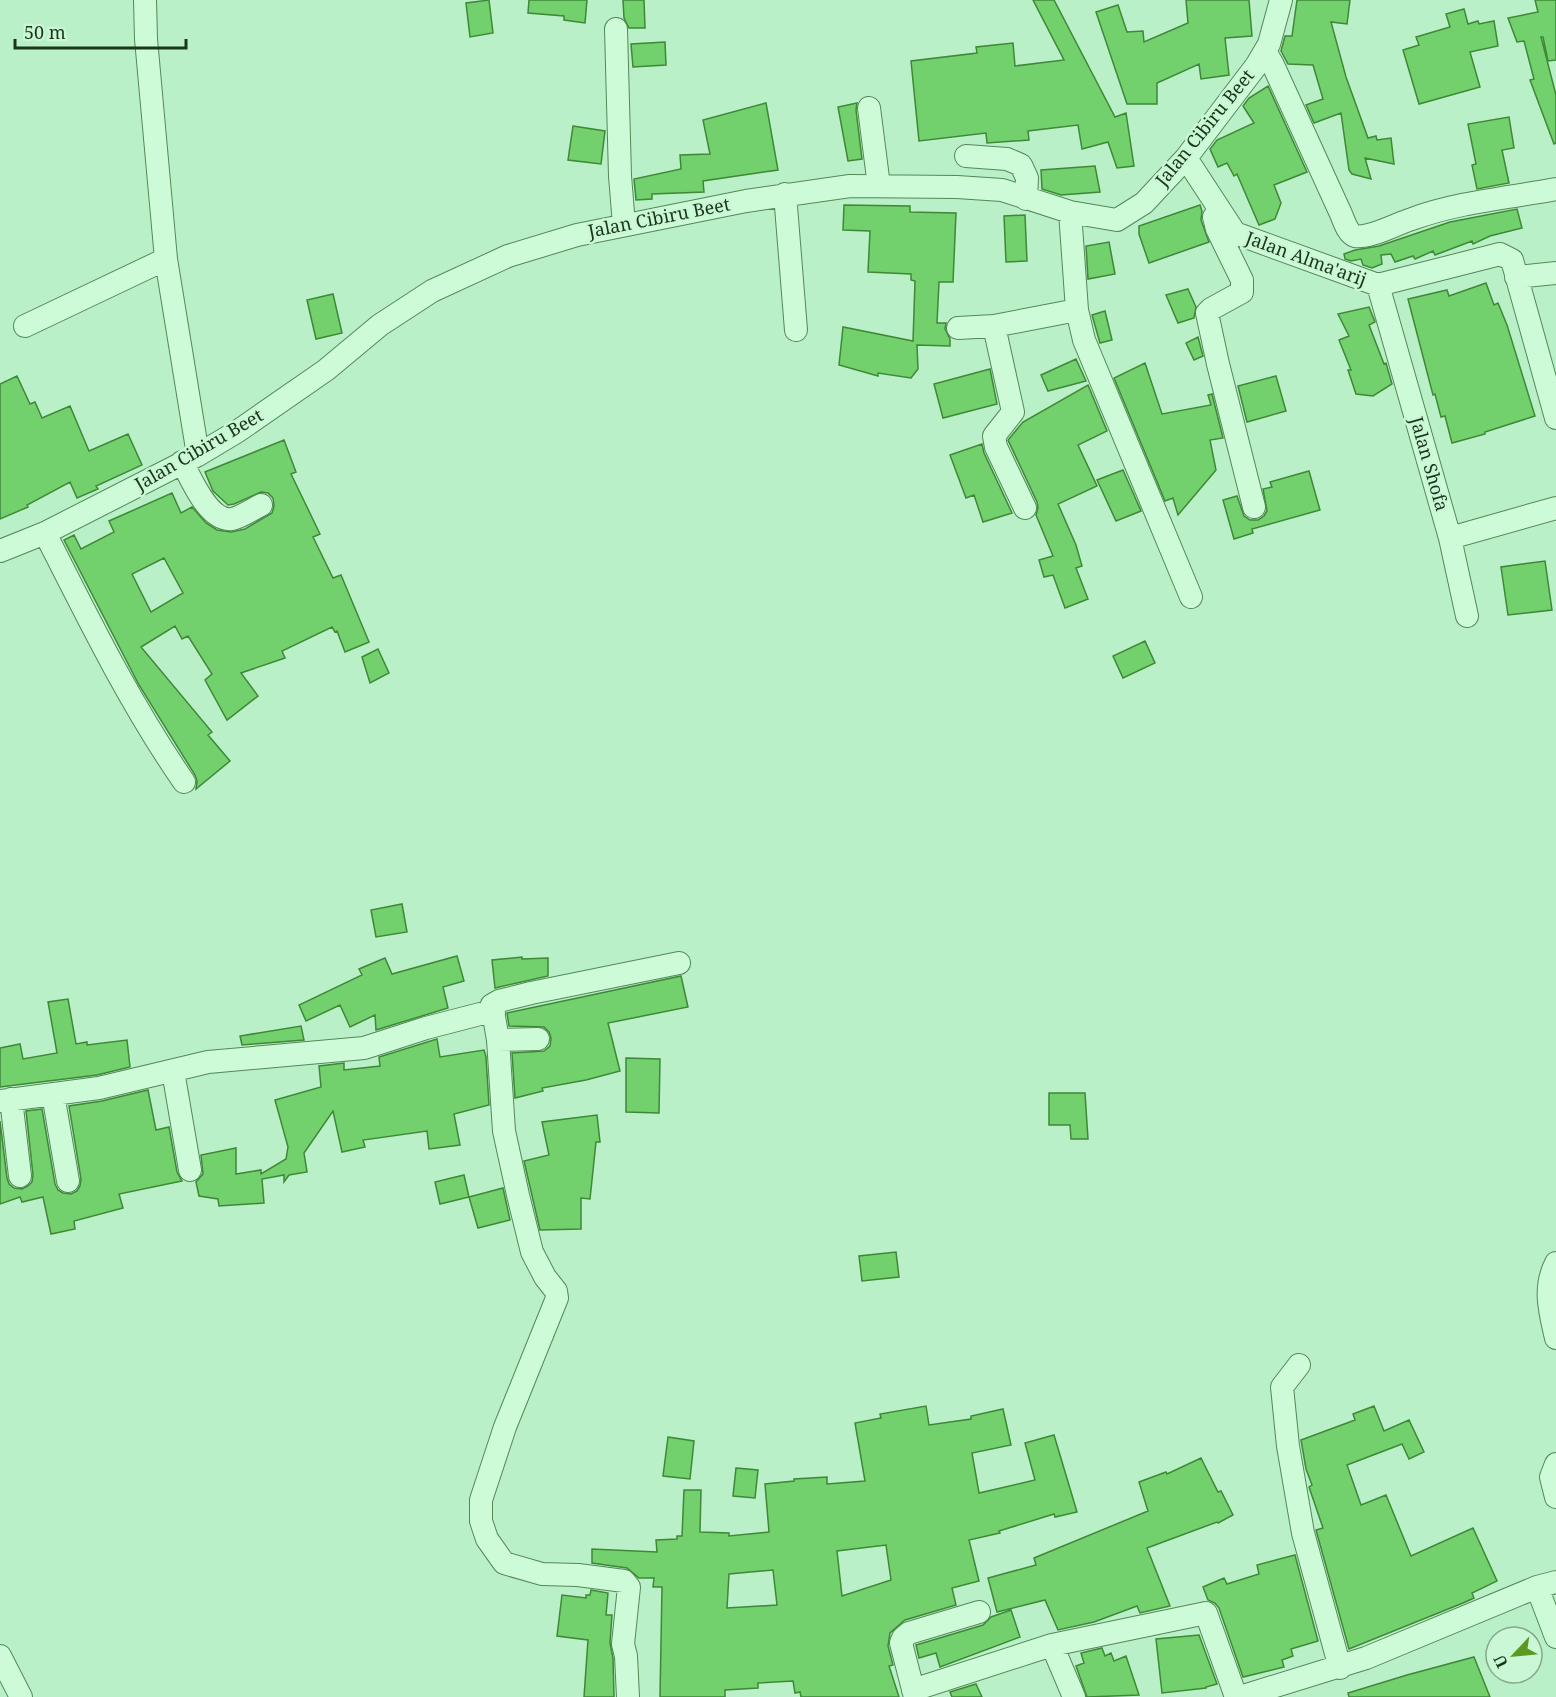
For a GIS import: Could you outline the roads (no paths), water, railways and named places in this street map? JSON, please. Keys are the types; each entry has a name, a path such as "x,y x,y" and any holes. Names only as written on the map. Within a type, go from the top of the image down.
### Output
{"street":[{"path":"145,0 146,39 166,259 190,458 200,496 221,518 233,519 261,505"},
{"name":"Jalan Cibiru Beet","path":"0,550 45,533 190,458 257,418 326,370 380,325 432,291 508,256 576,235 785,195 850,186 957,187 1002,190 1070,212 1117,220 1144,203 1186,158 1256,66 1269,44 1281,0"},
{"path":"616,29 620,176 624,225"},
{"path":"1265,51 1350,234 1354,236 1364,237 1414,218 1450,208 1556,189"},
{"path":"869,108 879,186"},
{"path":"966,156 1007,159 1021,165 1027,178 1026,199"},
{"name":"Jalan Alma'arij","path":"1186,158 1237,235 1378,285 1500,254 1512,260 1516,277"},
{"path":"785,195 796,330"},
{"path":"1216,203 1214,215 1217,229 1242,280 1244,289 1207,313 1254,507"},
{"path":"1070,212 1077,309 1084,340 1191,597"},
{"path":"25,326 166,259"},
{"path":"1556,273 1516,277 1556,418"},
{"name":"Jalan Shofa","path":"1378,285 1450,538 1467,616"},
{"path":"958,328 994,326 1077,309"},
{"path":"994,326 1012,412 994,436 996,447 1025,508"},
{"path":"1450,538 1556,508"},
{"path":"45,533 89,619 164,754 184,782"},
{"path":"628,1697 627,1656 623,1644 628,1587 624,1581 578,1575 542,1574 504,1563 487,1539 481,1521 481,1500 505,1427 557,1298 532,1252 518,1195 504,1131 498,1041 492,1005 499,1001 679,963"},
{"path":"20,1176 5,1100 99,1088 208,1062 364,1048 426,1028 480,1014 494,1013"},
{"path":"498,1041 538,1039"},
{"path":"172,1071 190,1170"},
{"path":"53,1094 68,1181"},
{"path":"1556,1263 1550,1275 1548,1304 1556,1338"},
{"path":"1299,1365 1282,1387 1288,1446 1303,1533 1340,1668"},
{"path":"1556,1464 1551,1477 1556,1497"},
{"path":"979,1612 909,1633 903,1638 901,1643 914,1694 1052,1645 1206,1613 1238,1697 1340,1668 1547,1585 1556,1636"},
{"path":"1052,1645 1074,1697"},
{"path":"0,1656 21,1697"}]}
